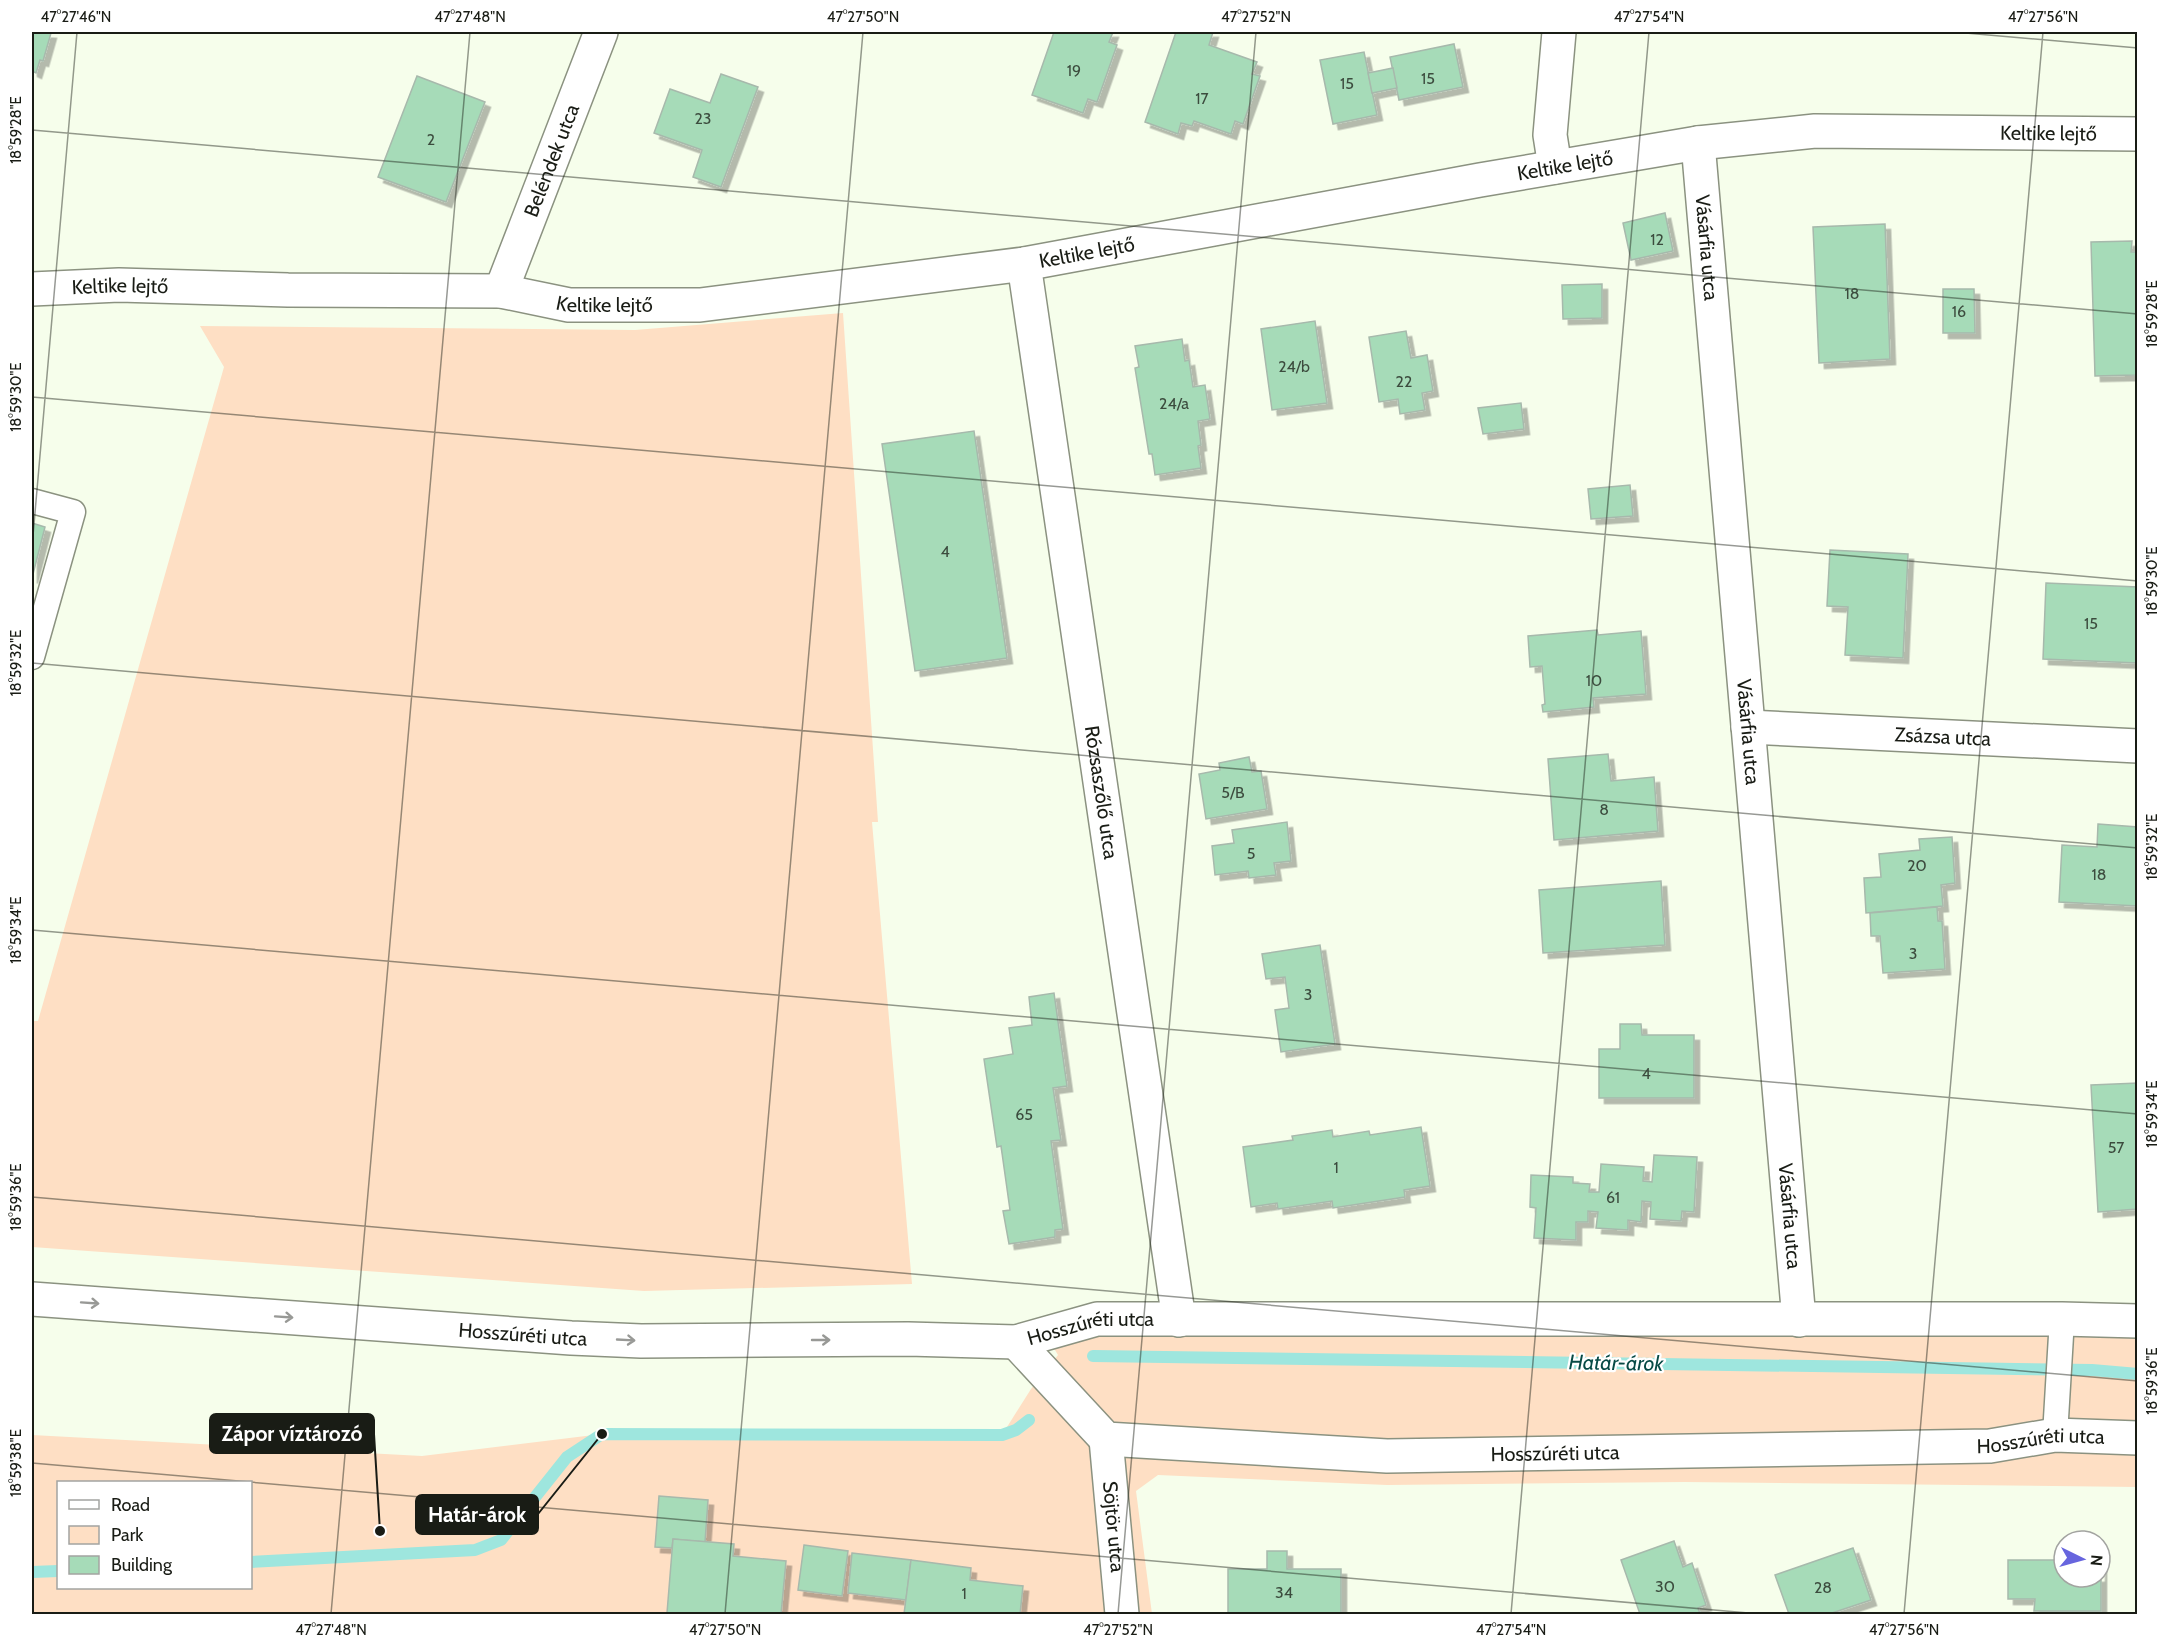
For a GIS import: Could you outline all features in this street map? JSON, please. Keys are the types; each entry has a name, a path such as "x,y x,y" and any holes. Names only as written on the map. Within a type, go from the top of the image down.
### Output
{"street":[{"name":"Beléndek utca","path":"501,291 601,32"},
{"path":"1556,167 1551,135 1559,32"},
{"name":"Keltike lejtő","path":"32,289 119,285 260,290 501,291 569,305 700,304 1024,264 1698,143 1815,131 2138,134"},
{"name":"Vásárfia utca","path":"1698,143 1799,1320"},
{"name":"Rózsaszőlő utca","path":"1024,264 1179,1320"},
{"name":"Zsázsa utca","path":"1748,727 2138,746"},
{"name":"Hosszúréti utca","path":"32,1299 641,1341 908,1339 1016,1342 1096,1319 2062,1319 2138,1321"},
{"name":"Hosszúréti utca","path":"1016,1342 1106,1439 1388,1456 1990,1446 2055,1435 2138,1438"},
{"name":"Söjtör utca","path":"1106,1439 1122,1614"}],"lane":[{"path":"32,501 73,512 32,657"},
{"path":"2055,1435 2062,1319"}],"green space":[{"path":"843,313 878,822 872,822 912,1284 644,1291 32,1247 32,1021 38,1021 224,367 200,326 635,330"},
{"path":"1066,1333 2138,1336 2137,1487 1685,1482 1387,1485 1158,1475 1136,1491 1152,1614 32,1614 32,1435 422,1456 602,1434 1002,1435 1031,1389 1058,1355 1052,1345"}],"building":[{"path":"32,32 51,33 43,61 40,60 36,73 32,71"},
{"path":"1054,32 1113,32 1109,42 1117,45 1097,102 1088,99 1083,113 1032,95"},
{"path":"1176,32 1213,32 1209,45 1257,62 1252,74 1260,76 1243,124 1235,121 1231,134 1194,121 1192,126 1181,123 1178,134 1145,122"},
{"path":"1454,44 1463,87 1399,100 1390,57"},
{"path":"1364,52 1377,115 1333,124 1320,60"},
{"path":"1393,68 1397,88 1372,93 1368,73"},
{"path":"721,74 758,87 721,187 693,177 702,150 654,133 670,89 710,103"},
{"path":"417,76 485,102 446,202 378,177"},
{"path":"1665,213 1673,251 1631,260 1623,223"},
{"path":"1885,224 1890,359 1819,363 1813,227"},
{"path":"2132,241 2131,252 2138,252 2136,375 2095,376 2091,242"},
{"path":"1602,284 1602,318 1563,319 1562,285"},
{"path":"1943,289 1974,289 1975,333 1943,333"},
{"path":"1315,321 1327,403 1272,410 1261,329"},
{"path":"1406,331 1411,358 1427,355 1433,391 1422,393 1425,410 1400,414 1398,399 1379,402 1369,337"},
{"path":"1182,339 1185,361 1189,360 1193,387 1205,385 1210,419 1198,421 1201,468 1155,475 1152,454 1149,454 1135,368 1139,367 1135,346"},
{"path":"1521,403 1524,429 1483,434 1478,408"},
{"path":"974,431 1007,658 915,671 882,444"},
{"path":"1630,485 1633,516 1591,519 1588,489"},
{"path":"32,523 45,527 32,578"},
{"path":"1830,550 1908,554 1903,658 1845,655 1848,607 1827,606"},
{"path":"2046,583 2138,587 2138,663 2043,659"},
{"path":"1597,630 1598,635 1641,631 1646,694 1593,698 1594,707 1543,712 1542,705 1545,704 1542,666 1530,667 1528,636"},
{"path":"1608,754 1611,781 1654,777 1658,831 1554,840 1548,759"},
{"path":"1249,757 1252,772 1261,771 1267,809 1206,819 1199,774 1220,770 1219,763"},
{"path":"1287,822 1291,861 1274,863 1276,875 1249,878 1248,871 1215,875 1212,846 1234,843 1232,830"},
{"path":"2098,824 2138,827 2138,906 2059,902 2062,845 2097,847"},
{"path":"1952,837 1955,883 1941,885 1943,906 1866,913 1864,878 1881,877 1879,854 1920,850 1919,839"},
{"path":"1661,881 1665,945 1543,953 1539,890"},
{"path":"1937,907 1938,921 1942,921 1945,969 1883,973 1880,936 1871,936 1870,913"},
{"path":"1320,945 1335,1044 1281,1052 1275,1010 1289,1008 1285,977 1266,979 1262,954"},
{"path":"1054,993 1067,1086 1053,1088 1061,1140 1051,1141 1063,1229 1055,1230 1055,1237 1009,1244 1003,1211 1010,1210 1001,1146 997,1147 984,1059 1013,1054 1009,1028 1032,1025 1029,997"},
{"path":"1620,1024 1641,1024 1642,1035 1694,1035 1694,1098 1599,1098 1599,1049 1620,1049"},
{"path":"2138,1083 2138,1209 2098,1212 2091,1085"},
{"path":"1421,1127 1430,1186 1404,1190 1405,1197 1333,1208 1332,1201 1278,1209 1277,1203 1251,1207 1243,1147 1293,1140 1292,1136 1332,1130 1333,1137 1369,1131 1370,1135"},
{"path":"1654,1155 1697,1157 1694,1212 1682,1211 1681,1221 1650,1219 1651,1202 1642,1201 1641,1222 1628,1220 1628,1230 1596,1228 1598,1212 1588,1211 1588,1222 1576,1222 1576,1240 1534,1238 1536,1208 1530,1207 1531,1175 1573,1177 1573,1183 1590,1184 1589,1192 1599,1192 1601,1164 1644,1167 1643,1181 1652,1182"},
{"path":"659,1496 708,1500 705,1542 673,1539 672,1548 655,1547"},
{"path":"673,1539 734,1544 733,1556 786,1561 781,1614 667,1613"},
{"path":"1674,1541 1683,1567 1692,1563 1706,1605 1698,1608 1700,1614 1640,1614 1621,1560"},
{"path":"804,1545 848,1551 842,1596 798,1590"},
{"path":"1853,1548 1871,1600 1829,1614 1789,1614 1775,1575"},
{"path":"1267,1551 1287,1551 1287,1569 1341,1569 1341,1614 1228,1614 1228,1569 1267,1569"},
{"path":"852,1553 911,1560 906,1600 848,1593"},
{"path":"911,1560 971,1568 970,1580 1023,1586 1020,1614 904,1614"},
{"path":"2008,1560 2052,1560 2052,1589 2101,1589 2101,1611 2034,1611 2035,1599 2008,1599"}],"waterway":[{"name":"Határ-árok","path":"1093,1356 2092,1370 2138,1374"},
{"name":"Határ-árok","path":"252,1562 475,1550 501,1540 567,1457 602,1434 1002,1435 1016,1430 1029,1420"},
{"name":"Határ-árok","path":"32,1572 57,1571"}],"place":[{"name":"Határ-árok","path":"602,1434"},
{"name":"Zápor víztározó","path":"380,1531"}]}
